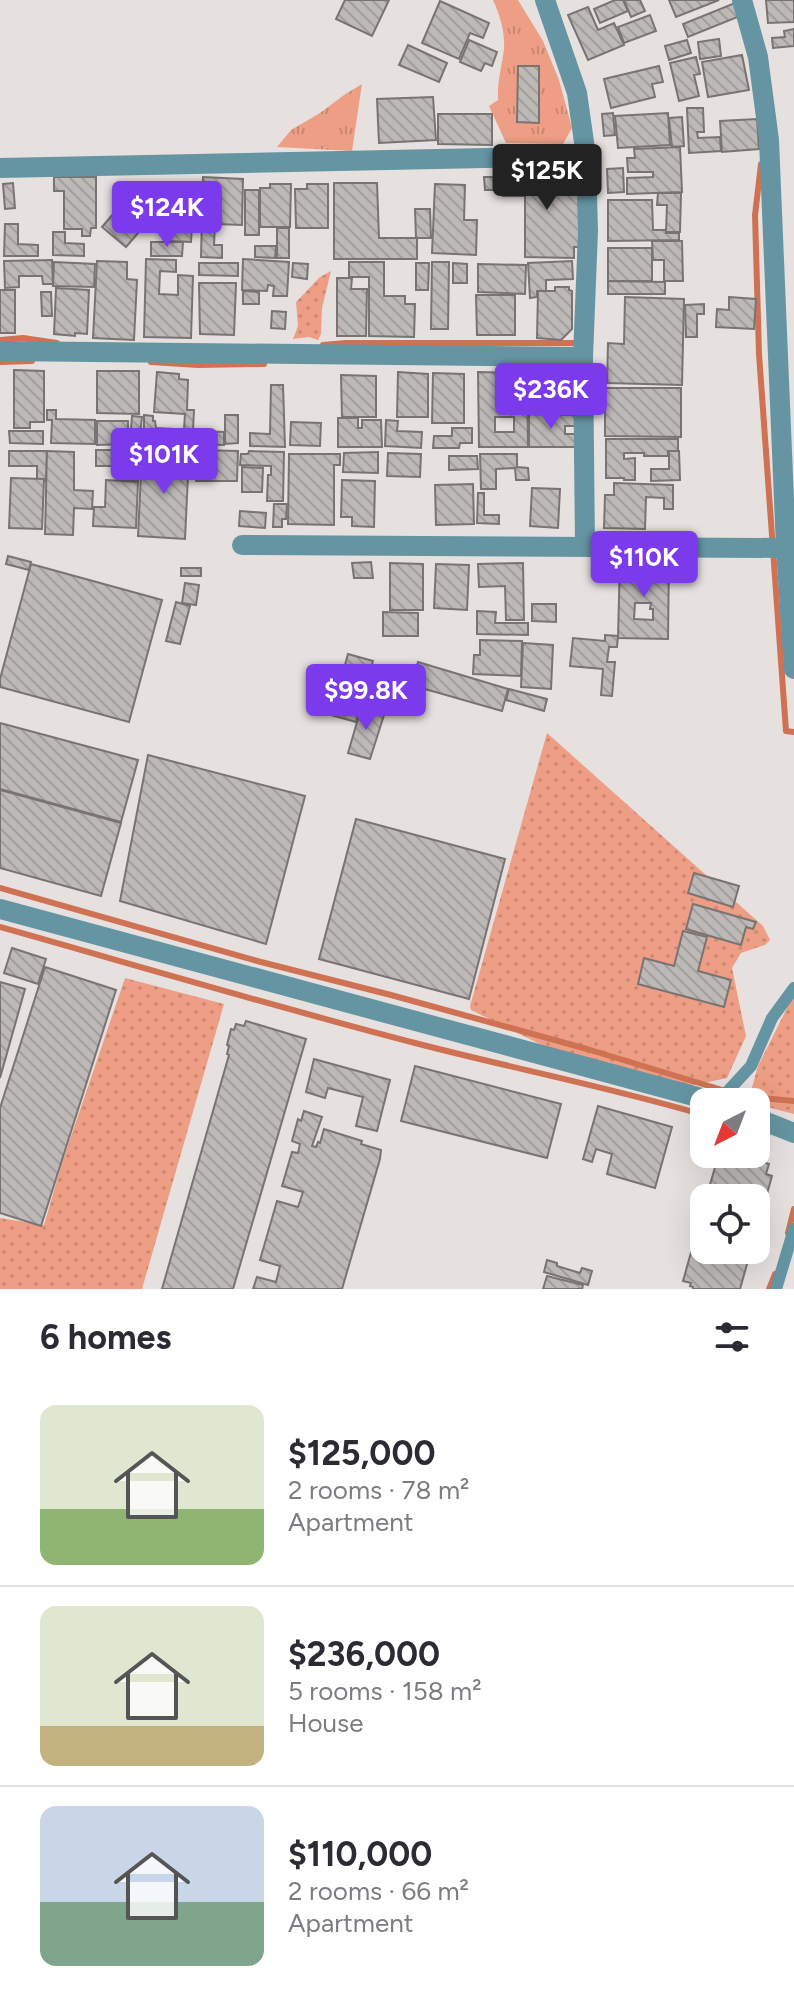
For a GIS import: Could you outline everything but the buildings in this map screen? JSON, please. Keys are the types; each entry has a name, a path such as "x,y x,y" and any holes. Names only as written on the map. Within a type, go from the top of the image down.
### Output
{"street":[{"path":"545,0 577,93 586,156 588,231 583,357 585,546"},
{"path":"742,0 758,57 769,140 794,669"},
{"path":"0,168 586,156"},
{"path":"0,351 583,357"},
{"path":"242,545 786,548"},
{"path":"0,909 690,1096"},
{"path":"770,1124 794,1133"}],"lane":[{"path":"731,1088 751,1066 772,1018 794,988"},
{"path":"776,1289 794,1229"}],"green space":[{"path":"493,0 518,0 543,41 559,80 572,128 563,144 506,143 489,106 498,100 504,49 502,24"},
{"path":"362,84 352,151 277,147 291,130"},
{"path":"331,271 318,340 309,337 293,339 298,326 296,302 320,277"},
{"path":"547,733 763,926 770,940 765,945 741,953 732,968 746,1036 727,1078 690,1086 550,1049 471,1010"},
{"path":"125,978 224,1004 142,1289 0,1289 0,1218 44,1225"},
{"path":"792,998 794,1114 770,1108 770,1088 752,1088 758,1066"}],"waterway":[{"path":"761,164 755,215 759,354 786,731 794,732"},
{"path":"0,340 23,338 57,343"},
{"path":"323,345 580,343"},
{"path":"0,362 32,361"},
{"path":"151,362 264,364"},
{"path":"0,888 587,1049 742,1096 794,1101"},
{"path":"0,927 363,1029 690,1111"},
{"path":"788,1233 794,1209"},
{"path":"769,1289 775,1274"}]}
